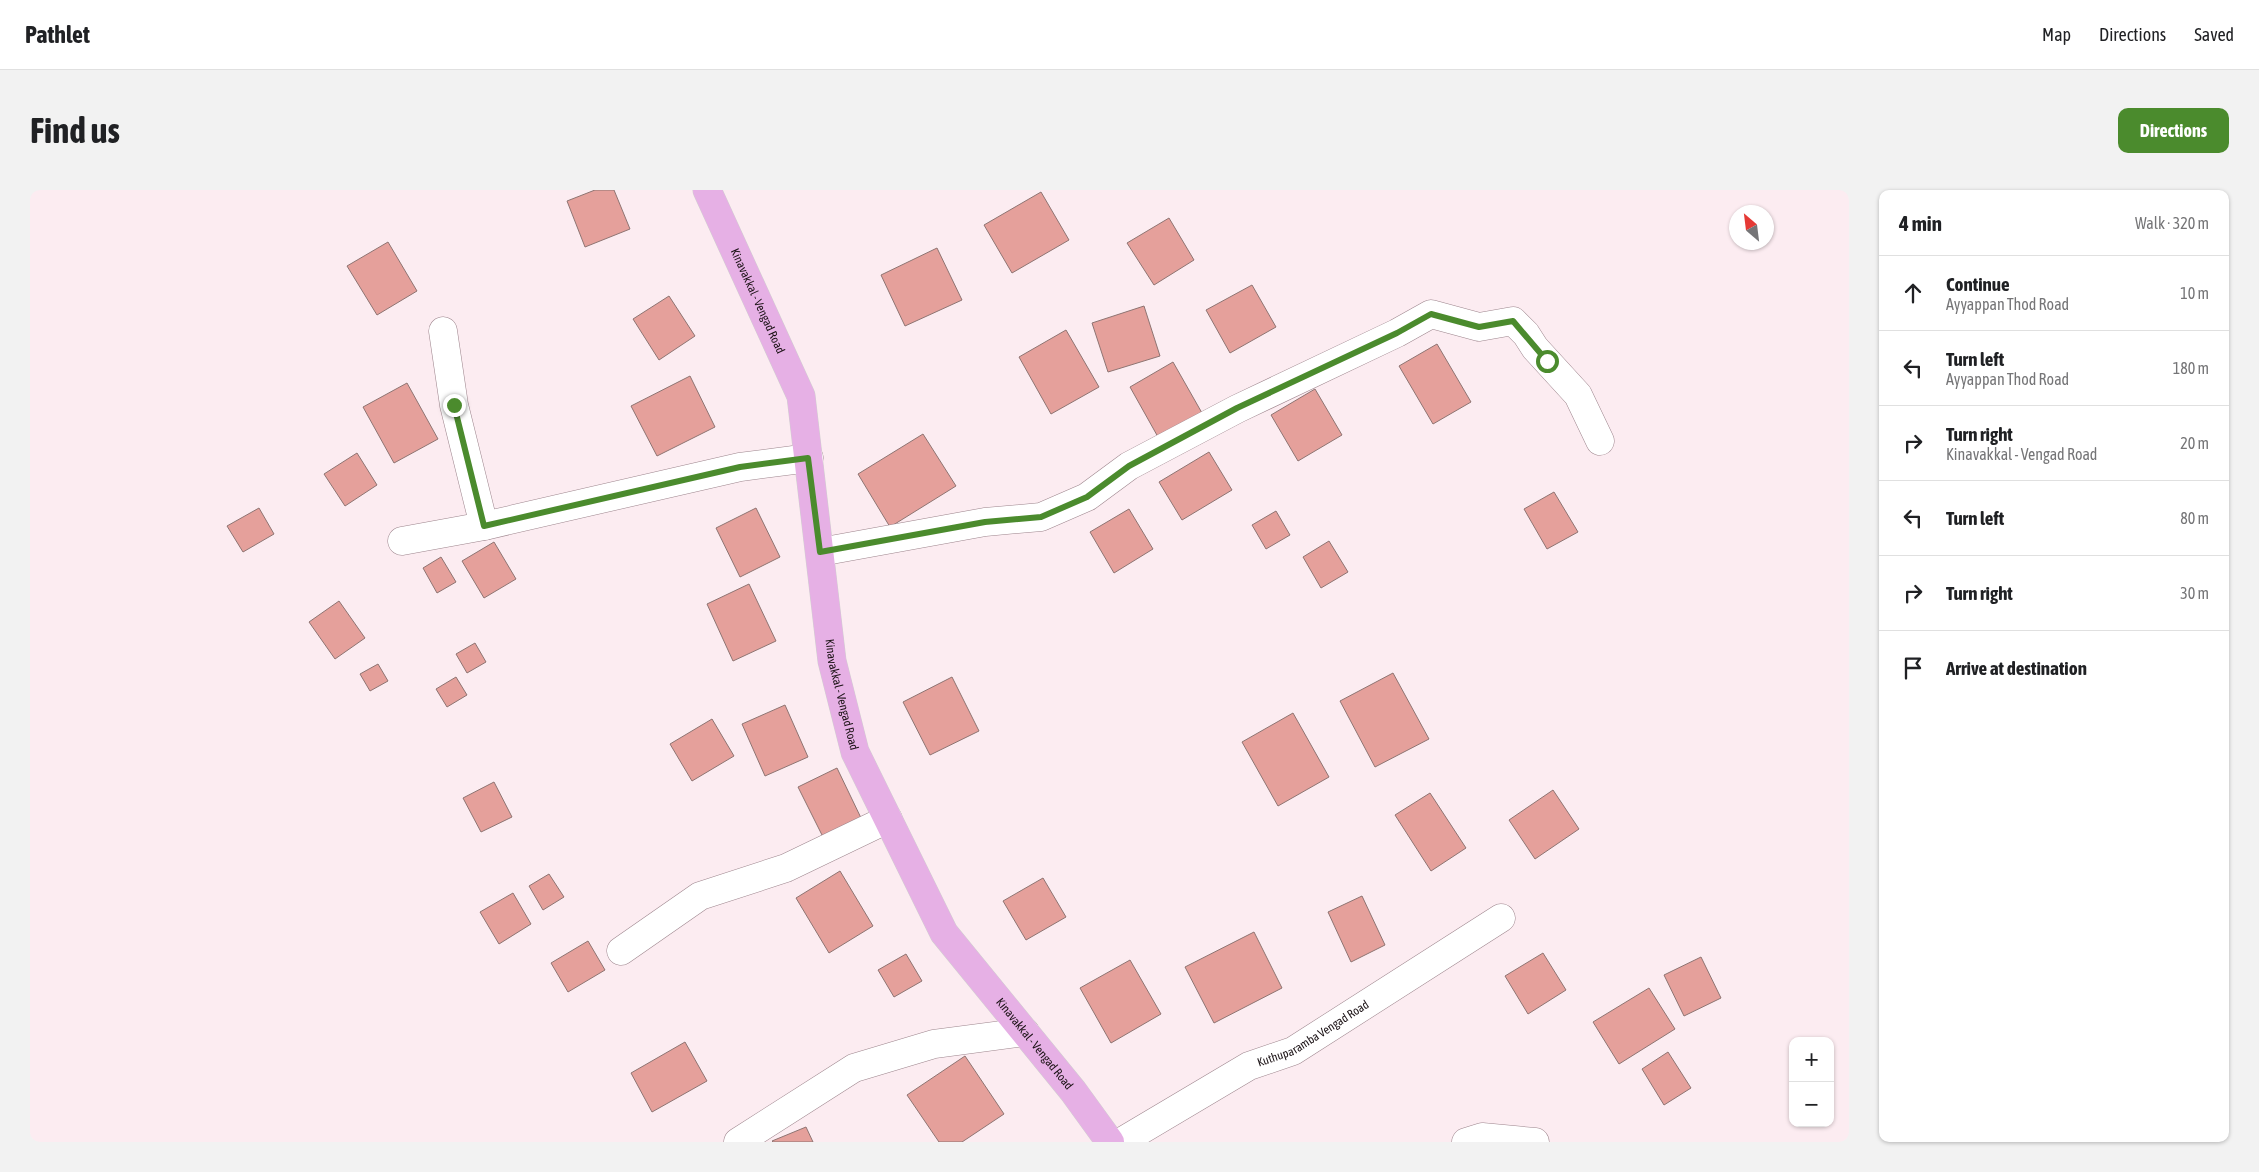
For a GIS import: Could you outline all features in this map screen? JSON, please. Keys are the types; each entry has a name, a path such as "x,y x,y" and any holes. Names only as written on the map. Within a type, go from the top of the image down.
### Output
{"main road":[{"name":"Kinavakkal - Vengad Road","path":"707,190 801,396 832,661 855,752 944,933 1073,1091 1110,1142"}],"street":[{"path":"820,552 985,522 1041,517 1087,497 1129,466 1237,408 1397,333 1431,314 1479,327 1513,321 1578,395 1600,441"},
{"path":"443,331 454,405 484,526"},
{"path":"402,541 484,526 740,467 808,458"},
{"path":"621,951 700,896 786,868 888,819"},
{"name":"Kuthuparamba Vengad Road","path":"1121,1142 1249,1066 1293,1051 1501,918"},
{"path":"738,1142 854,1068 934,1044 1024,1032"},
{"path":"1466,1142 1482,1137 1535,1142"}],"building":[{"path":"595,190 614,190 630,229 585,247 567,201"},
{"path":"1041,192 1069,240 1012,273 984,225"},
{"path":"1169,218 1194,260 1154,285 1127,243"},
{"path":"388,242 417,291 377,315 347,266"},
{"path":"937,248 962,300 905,326 881,275"},
{"path":"1252,285 1276,327 1230,353 1206,310"},
{"path":"669,296 695,336 659,360 633,319"},
{"path":"1144,306 1160,356 1108,372 1092,323"},
{"path":"1066,330 1099,387 1051,414 1019,357"},
{"path":"1437,344 1471,402 1433,424 1399,366"},
{"path":"1173,362 1202,413 1158,437 1130,387"},
{"path":"690,376 715,427 657,456 631,406"},
{"path":"407,383 438,439 394,463 363,407"},
{"path":"1315,389 1342,435 1298,461 1271,415"},
{"path":"923,434 956,486 890,527 858,474"},
{"path":"1209,452 1232,490 1182,520 1159,482"},
{"path":"357,453 377,485 345,506 324,474"},
{"path":"1554,492 1578,532 1547,549 1524,509"},
{"path":"259,508 274,534 243,552 227,526"},
{"path":"756,508 780,557 740,577 716,528"},
{"path":"1129,509 1153,549 1114,573 1090,532"},
{"path":"1276,511 1290,535 1266,549 1252,525"},
{"path":"1329,541 1348,572 1321,588 1303,557"},
{"path":"494,542 516,579 484,598 462,561"},
{"path":"441,557 456,582 437,593 423,568"},
{"path":"749,584 776,641 733,661 707,604"},
{"path":"339,601 365,638 335,659 309,622"},
{"path":"475,643 486,662 467,673 456,654"},
{"path":"378,664 388,681 370,691 360,674"},
{"path":"1393,673 1429,739 1375,767 1340,701"},
{"path":"456,677 467,695 447,707 436,689"},
{"path":"952,677 979,731 930,755 903,702"},
{"path":"785,705 808,757 765,776 742,724"},
{"path":"1293,713 1329,777 1278,806 1242,742"},
{"path":"712,719 734,756 692,781 670,744"},
{"path":"837,768 862,820 824,839 798,787"},
{"path":"494,782 512,817 481,832 463,798"},
{"path":"1553,790 1579,829 1535,859 1509,820"},
{"path":"1430,793 1466,848 1431,871 1395,815"},
{"path":"840,871 873,926 829,953 796,898"},
{"path":"549,874 564,897 543,910 529,886"},
{"path":"1043,878 1066,917 1026,940 1003,901"},
{"path":"513,893 531,924 499,944 480,912"},
{"path":"1362,896 1385,945 1351,962 1328,912"},
{"path":"1254,932 1282,988 1214,1023 1185,967"},
{"path":"588,941 605,970 568,992 551,963"},
{"path":"1543,953 1566,990 1528,1014 1505,976"},
{"path":"906,954 922,981 894,997 878,970"},
{"path":"1701,957 1721,998 1684,1016 1664,975"},
{"path":"1130,960 1161,1014 1111,1043 1080,988"},
{"path":"1649,988 1675,1029 1619,1064 1593,1022"},
{"path":"685,1042 707,1081 652,1112 631,1073"},
{"path":"1668,1052 1691,1088 1664,1105 1642,1069"},
{"path":"965,1056 1004,1114 962,1142 939,1142 907,1095"},
{"path":"806,1127 813,1142 772,1141"}],"route":[{"path":"454,405 484,526 740,467 808,458 820,552 985,522 1041,517 1087,497 1129,466 1237,408 1397,333 1431,314 1479,327 1513,321 1547,361"}]}
